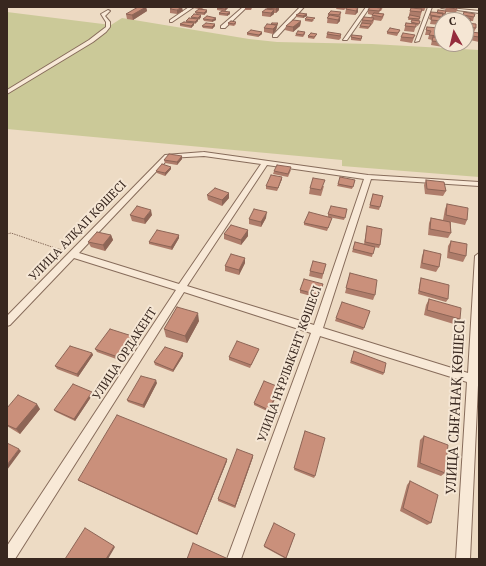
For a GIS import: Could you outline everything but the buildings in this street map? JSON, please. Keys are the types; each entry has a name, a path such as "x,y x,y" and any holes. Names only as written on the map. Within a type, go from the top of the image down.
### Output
{"street":[{"path":"171,21 192,7"},
{"path":"223,27 245,7"},
{"path":"275,36 302,7"},
{"path":"345,39 368,7"},
{"path":"417,41 430,7"},
{"path":"442,7 478,11"},
{"path":"7,92 91,41 104,31 108,27 108,22 103,16 108,11"},
{"name":"УЛИЦА АЛҚАП КӨШЕСІ","path":"7,322 167,156 204,154 265,163"},
{"path":"265,163 368,176 479,184"},
{"name":"УЛИЦА ОРДАКЕНТ","path":"7,559 265,163"},
{"name":"УЛИЦА НҰРЛЫКЕНТ КӨШЕСІ","path":"234,559 317,330 368,176"},
{"path":"72,254 476,380"},
{"name":"УЛИЦА СЫҒАНАҚ КӨШЕСІ","path":"463,559 476,380 479,256"}],"path":[{"path":"7,234 11,233 72,254"}],"shaded area":[{"path":"7,12 111,25 122,18 249,39 277,42 372,44 434,47 434,52 474,52 474,50 479,50 479,177 342,166 342,160 7,129"}]}
